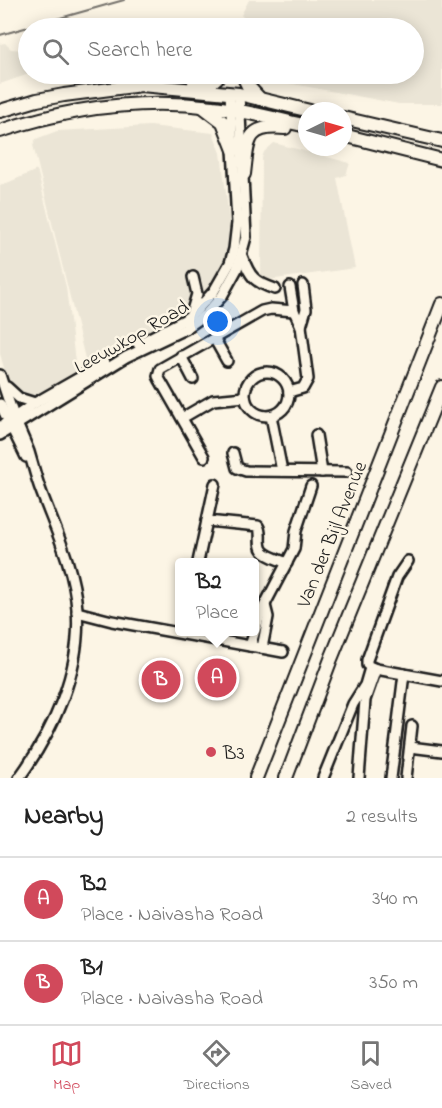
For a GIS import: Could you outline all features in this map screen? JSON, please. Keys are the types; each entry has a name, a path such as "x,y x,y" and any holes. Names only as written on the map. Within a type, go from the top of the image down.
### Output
{"main road":[{"path":"176,88 183,84"},
{"path":"247,84 261,99"},
{"path":"0,111 37,100 102,88 141,85 234,93 298,108"},
{"path":"0,131 31,121 108,106 159,103 235,110 298,126"},
{"path":"201,106 223,123 234,150"},
{"path":"352,120 442,141"},
{"path":"244,174 249,140 257,131 272,127 298,128"},
{"path":"352,137 442,161"},
{"name":"Van der Bijl Avenue","path":"256,778 442,304"},
{"path":"286,778 331,659 442,387"}],"street":[{"name":"Leeuwkop Road","path":"10,423 126,357 170,337 195,322 222,296 242,256 246,237 244,174 234,93"},
{"name":"Leeuwkop Road","path":"0,435 10,423 35,403 190,316 214,291 224,275 234,249 237,223 235,110"},
{"path":"242,256 252,278 275,290"},
{"path":"190,316 197,294 193,277"},
{"path":"301,326 306,309 303,285"},
{"path":"289,392 303,388 308,379 301,326 294,311 290,288"},
{"path":"204,457 158,376 160,369 262,311 280,309 294,311"},
{"path":"214,338 227,361"},
{"path":"181,356 193,379"},
{"path":"264,371 278,374 284,379 289,392 286,405 277,414 271,416 254,412 245,397 247,383 258,373 264,371"},
{"path":"1,378 10,423"},
{"path":"1,378 14,396 35,403"},
{"path":"182,418 213,400 245,397"},
{"path":"0,404 28,449 72,577 77,614 76,650 63,699 39,748 19,778"},
{"path":"271,416 282,471"},
{"path":"316,435 322,472"},
{"path":"233,453 236,465 242,470 347,472"},
{"path":"199,558 215,484"},
{"path":"260,609 294,549 296,531 311,486"},
{"path":"207,521 258,526 264,552 287,563"},
{"path":"408,561 397,577 367,665 442,681"},
{"path":"77,614 175,633"},
{"path":"194,636 283,652"},
{"path":"257,647 258,636"},
{"path":"323,778 348,715 373,668"},
{"path":"358,778 366,694 373,682 373,668"},
{"path":"391,778 404,674"},
{"path":"348,715 357,721 364,720"},
{"path":"406,778 412,726"},
{"path":"410,747 442,751"}],"shaded area":[{"path":"249,0 442,0 442,104 399,104 293,84 424,84 424,18 244,18 241,15"},
{"path":"5,43 11,49 18,50 18,78 0,84 0,44"},
{"path":"150,126 213,133 221,153 230,244 220,273 204,297 89,375 33,145 36,139 57,131"},
{"path":"274,143 298,149 298,156 323,156 350,163 346,175 337,178 355,268 268,280 261,277 262,158 264,152"},
{"path":"37,170 66,287 76,370 73,377 36,398 22,397 10,388 0,354 0,186"}],"waterway":[{"path":"60,18 124,0"},
{"path":"0,35 18,30"}],"place":[{"name":"B2","path":"217,678"},
{"name":"B1","path":"161,680"},
{"name":"B3","path":"211,752"}]}
